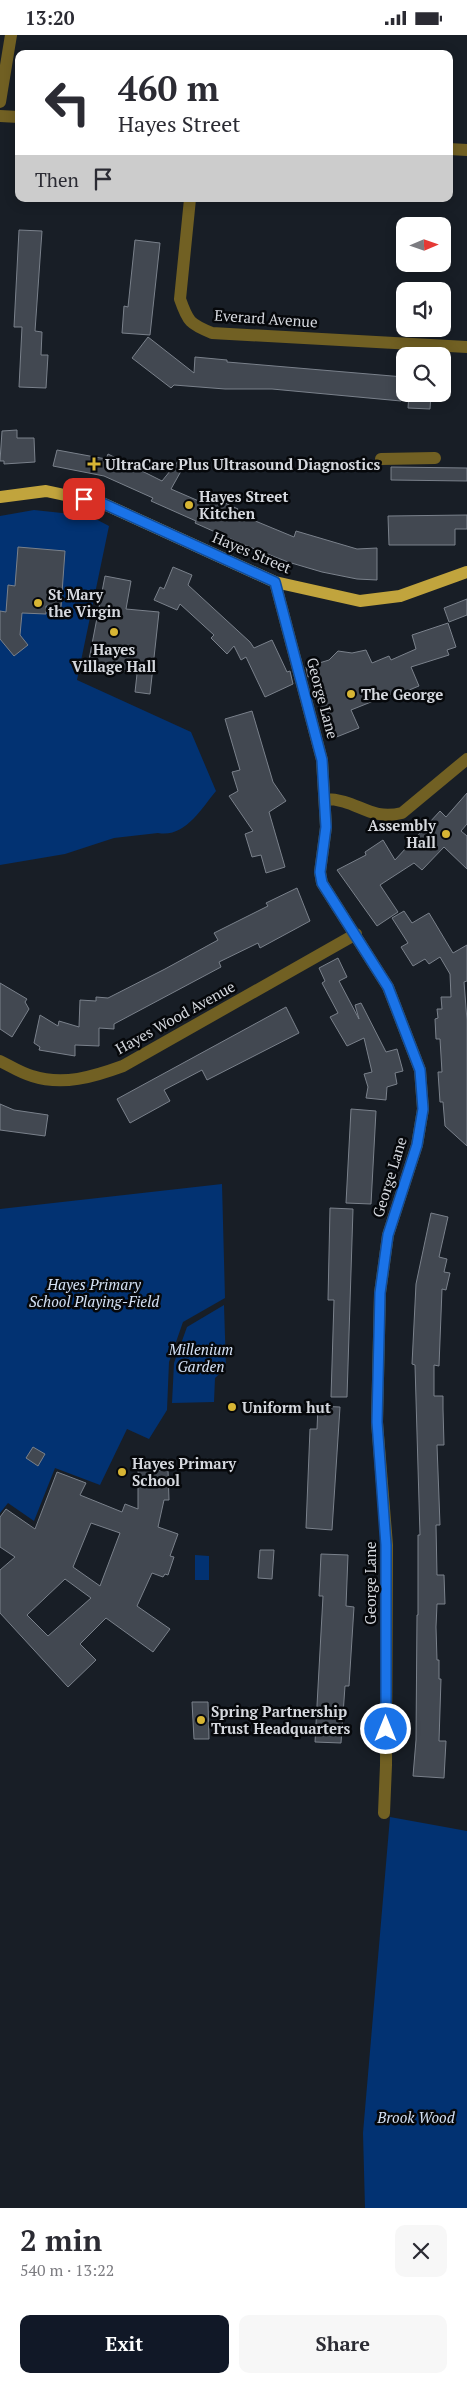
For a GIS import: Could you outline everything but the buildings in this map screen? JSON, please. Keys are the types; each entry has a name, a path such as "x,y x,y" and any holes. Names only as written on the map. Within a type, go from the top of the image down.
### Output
{"main road":[{"name":"Hayes Street","path":"0,497 46,491 102,503 275,582 360,601 400,596 467,572"}],"street":[{"path":"0,102 11,35"},
{"path":"0,116 15,117"},
{"path":"453,149 467,150"},
{"name":"Everard Avenue","path":"190,202 180,299 184,312 192,325 212,333 467,347"},
{"path":"382,459 436,458"},
{"name":"George Lane","path":"275,582 322,760 326,827 320,864 322,883 388,987 420,1070 423,1109 417,1145 388,1235 380,1293 377,1422 386,1545 386,1765 384,1813"},
{"path":"325,799 348,802 376,815 389,816 402,813 467,759"},
{"name":"Hayes Wood Avenue","path":"0,1061 32,1076 61,1081 88,1079 123,1066 356,934"}],"green space":[{"path":"34,510 90,516 109,526 77,680 191,732 216,791 192,821 176,831 114,838 65,854 0,865 0,516"},
{"name":"Hayes Primary School Playing-Field","path":"222,1184 225,1298 183,1322 169,1362 167,1410 149,1439 127,1429 100,1485 55,1468 34,1521 8,1503 0,1513 0,1209"},
{"name":"Millenium Garden","path":"224,1305 226,1368 215,1378 214,1402 172,1403 174,1363 187,1327"},
{"path":"195,1555 209,1556 209,1580 195,1580"},
{"name":"Brook Wood","path":"390,1817 467,1831 467,2208 365,2208 363,2133"}],"place":[{"name":"UltraCare Plus Ultrasound Diagnostics","path":"94,464"},
{"name":"Hayes Street Kitchen","path":"189,505"},
{"name":"St Mary the Virgin","path":"38,603"},
{"name":"Hayes Village Hall","path":"114,632"},
{"name":"The George","path":"351,694"},
{"name":"Assembly Hall","path":"446,834"},
{"name":"Uniform hut","path":"232,1407"},
{"name":"Hayes Primary School","path":"122,1472"},
{"name":"Spring Partnership Trust Headquarters","path":"201,1720"}],"route":[{"path":"84,499 102,503 275,582 322,760 326,827 320,872 322,883 388,987 420,1070 423,1109 417,1145 388,1235 380,1293 377,1422 386,1545 386,1729"}]}
